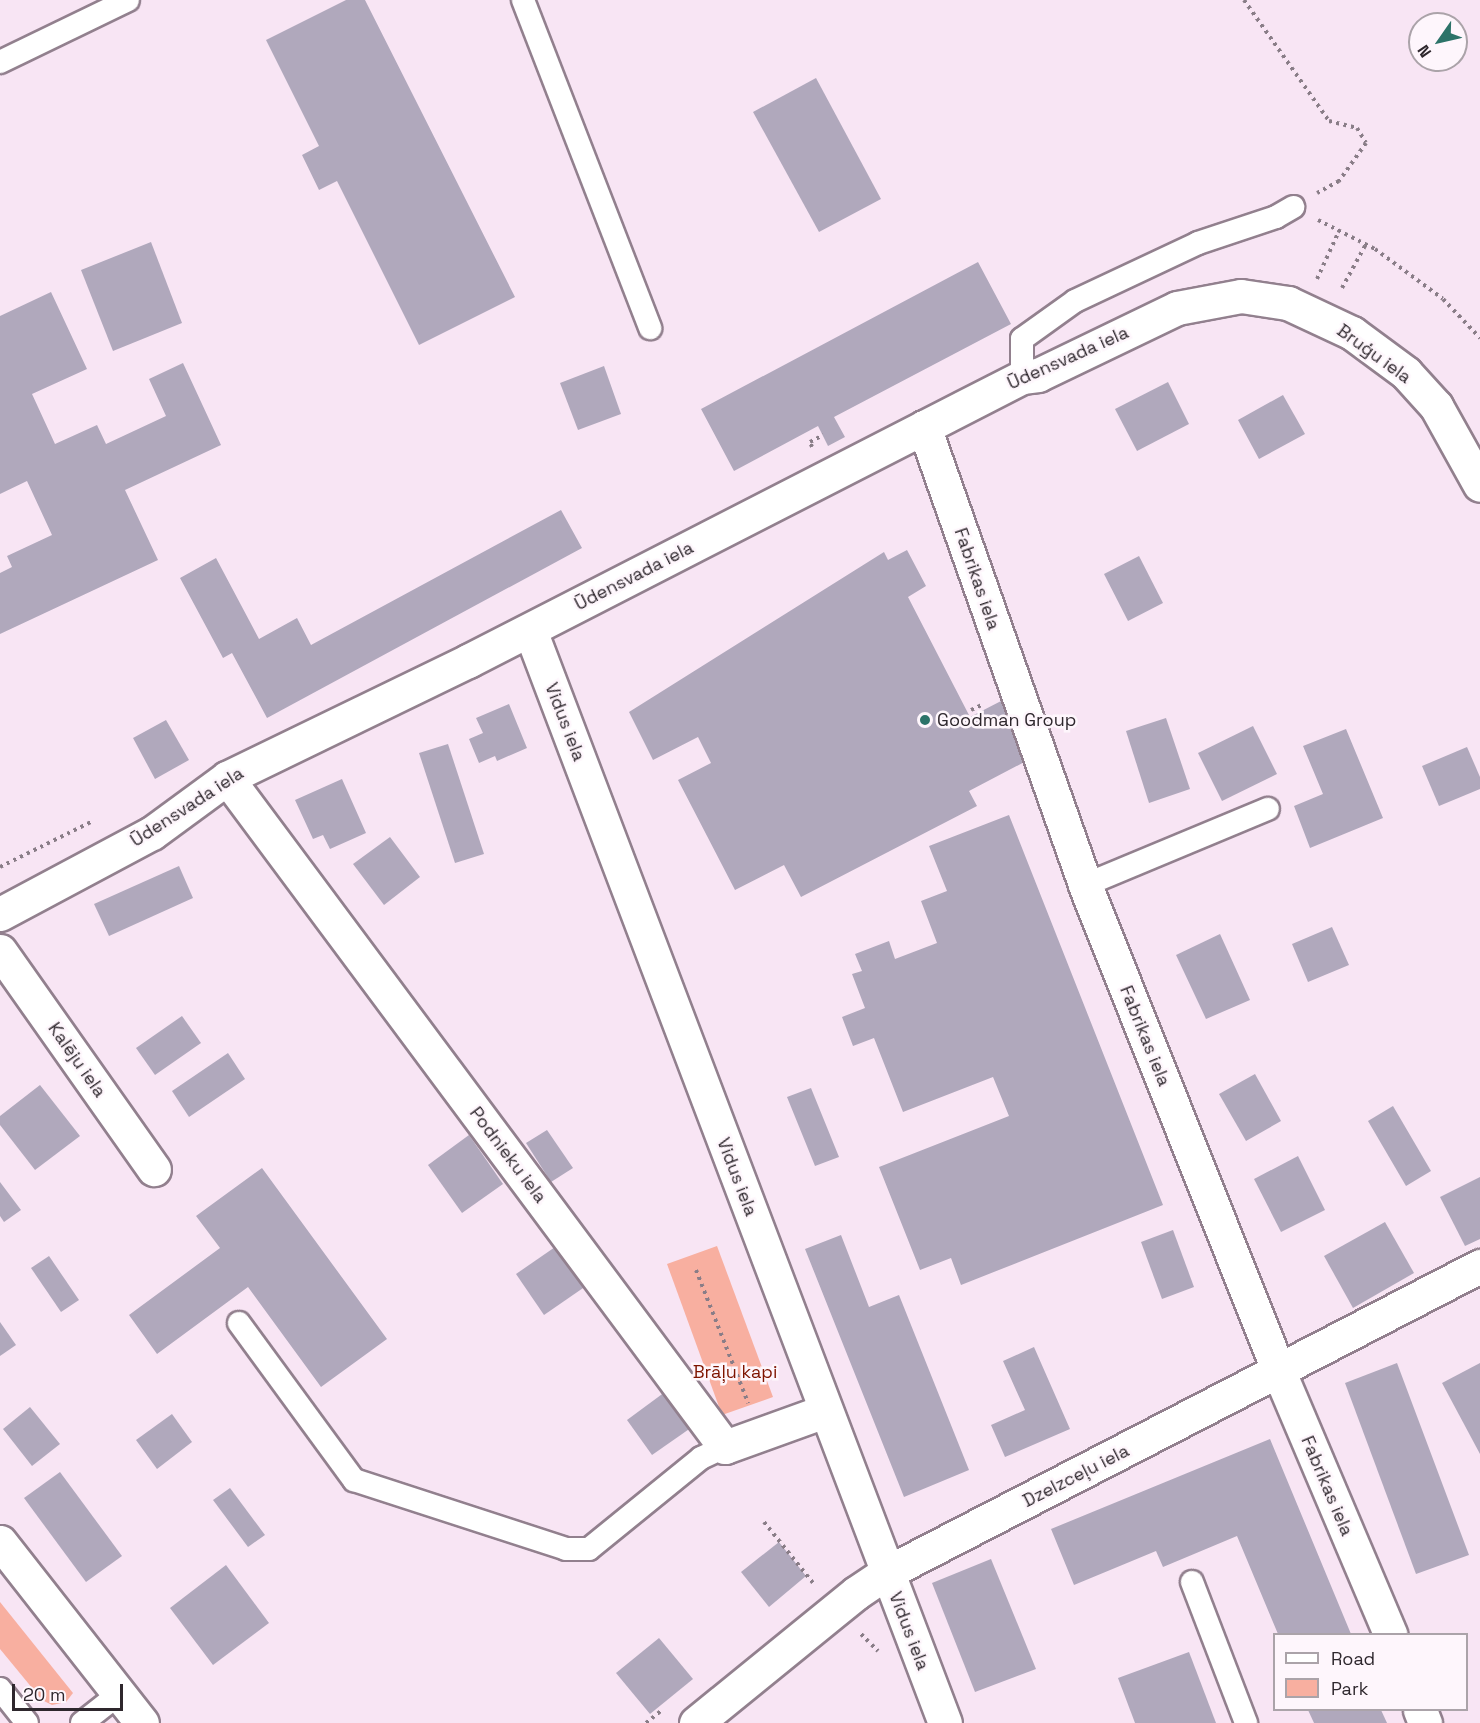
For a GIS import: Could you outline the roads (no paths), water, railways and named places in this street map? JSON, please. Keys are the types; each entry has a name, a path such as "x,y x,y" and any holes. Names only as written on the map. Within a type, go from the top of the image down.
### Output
{"street":[{"name":"Ūdensvada iela","path":"0,914 152,833 226,778 530,630 924,427 1030,376 1177,308 1241,296 1288,303"},
{"name":"Bruģu iela","path":"1288,303 1352,333 1406,373 1436,406 1480,485"},
{"name":"Fabrikas iela","path":"924,427 1084,885 1279,1372 1389,1633"},
{"name":"Vidus iela","path":"530,630 886,1573 945,1723"},
{"name":"Podnieku iela","path":"226,778 725,1447"},
{"name":"Kalēju iela","path":"0,951 154,1168"},
{"name":"Dzelzceļu iela","path":"696,1723 856,1593 886,1573 1279,1372 1480,1266"},
{"path":"725,1447 825,1411"},
{"path":"0,1542 142,1723"}],"lane":[{"path":"0,63 128,0"},
{"path":"523,0 650,328"},
{"path":"1030,376 1022,339 1075,301 1198,243 1276,217 1293,207"},
{"path":"1084,885 1268,809"},
{"path":"239,1323 354,1480 566,1549 589,1548 701,1458 725,1447"},
{"path":"1192,1582 1246,1723"},
{"path":"0,1689 27,1723"},
{"path":"82,1723 119,1694"}],"place":[{"name":"Goodman Group","path":"925,720"}],"park label":[{"name":"Brāļu kapi","path":"735,1372"}]}
